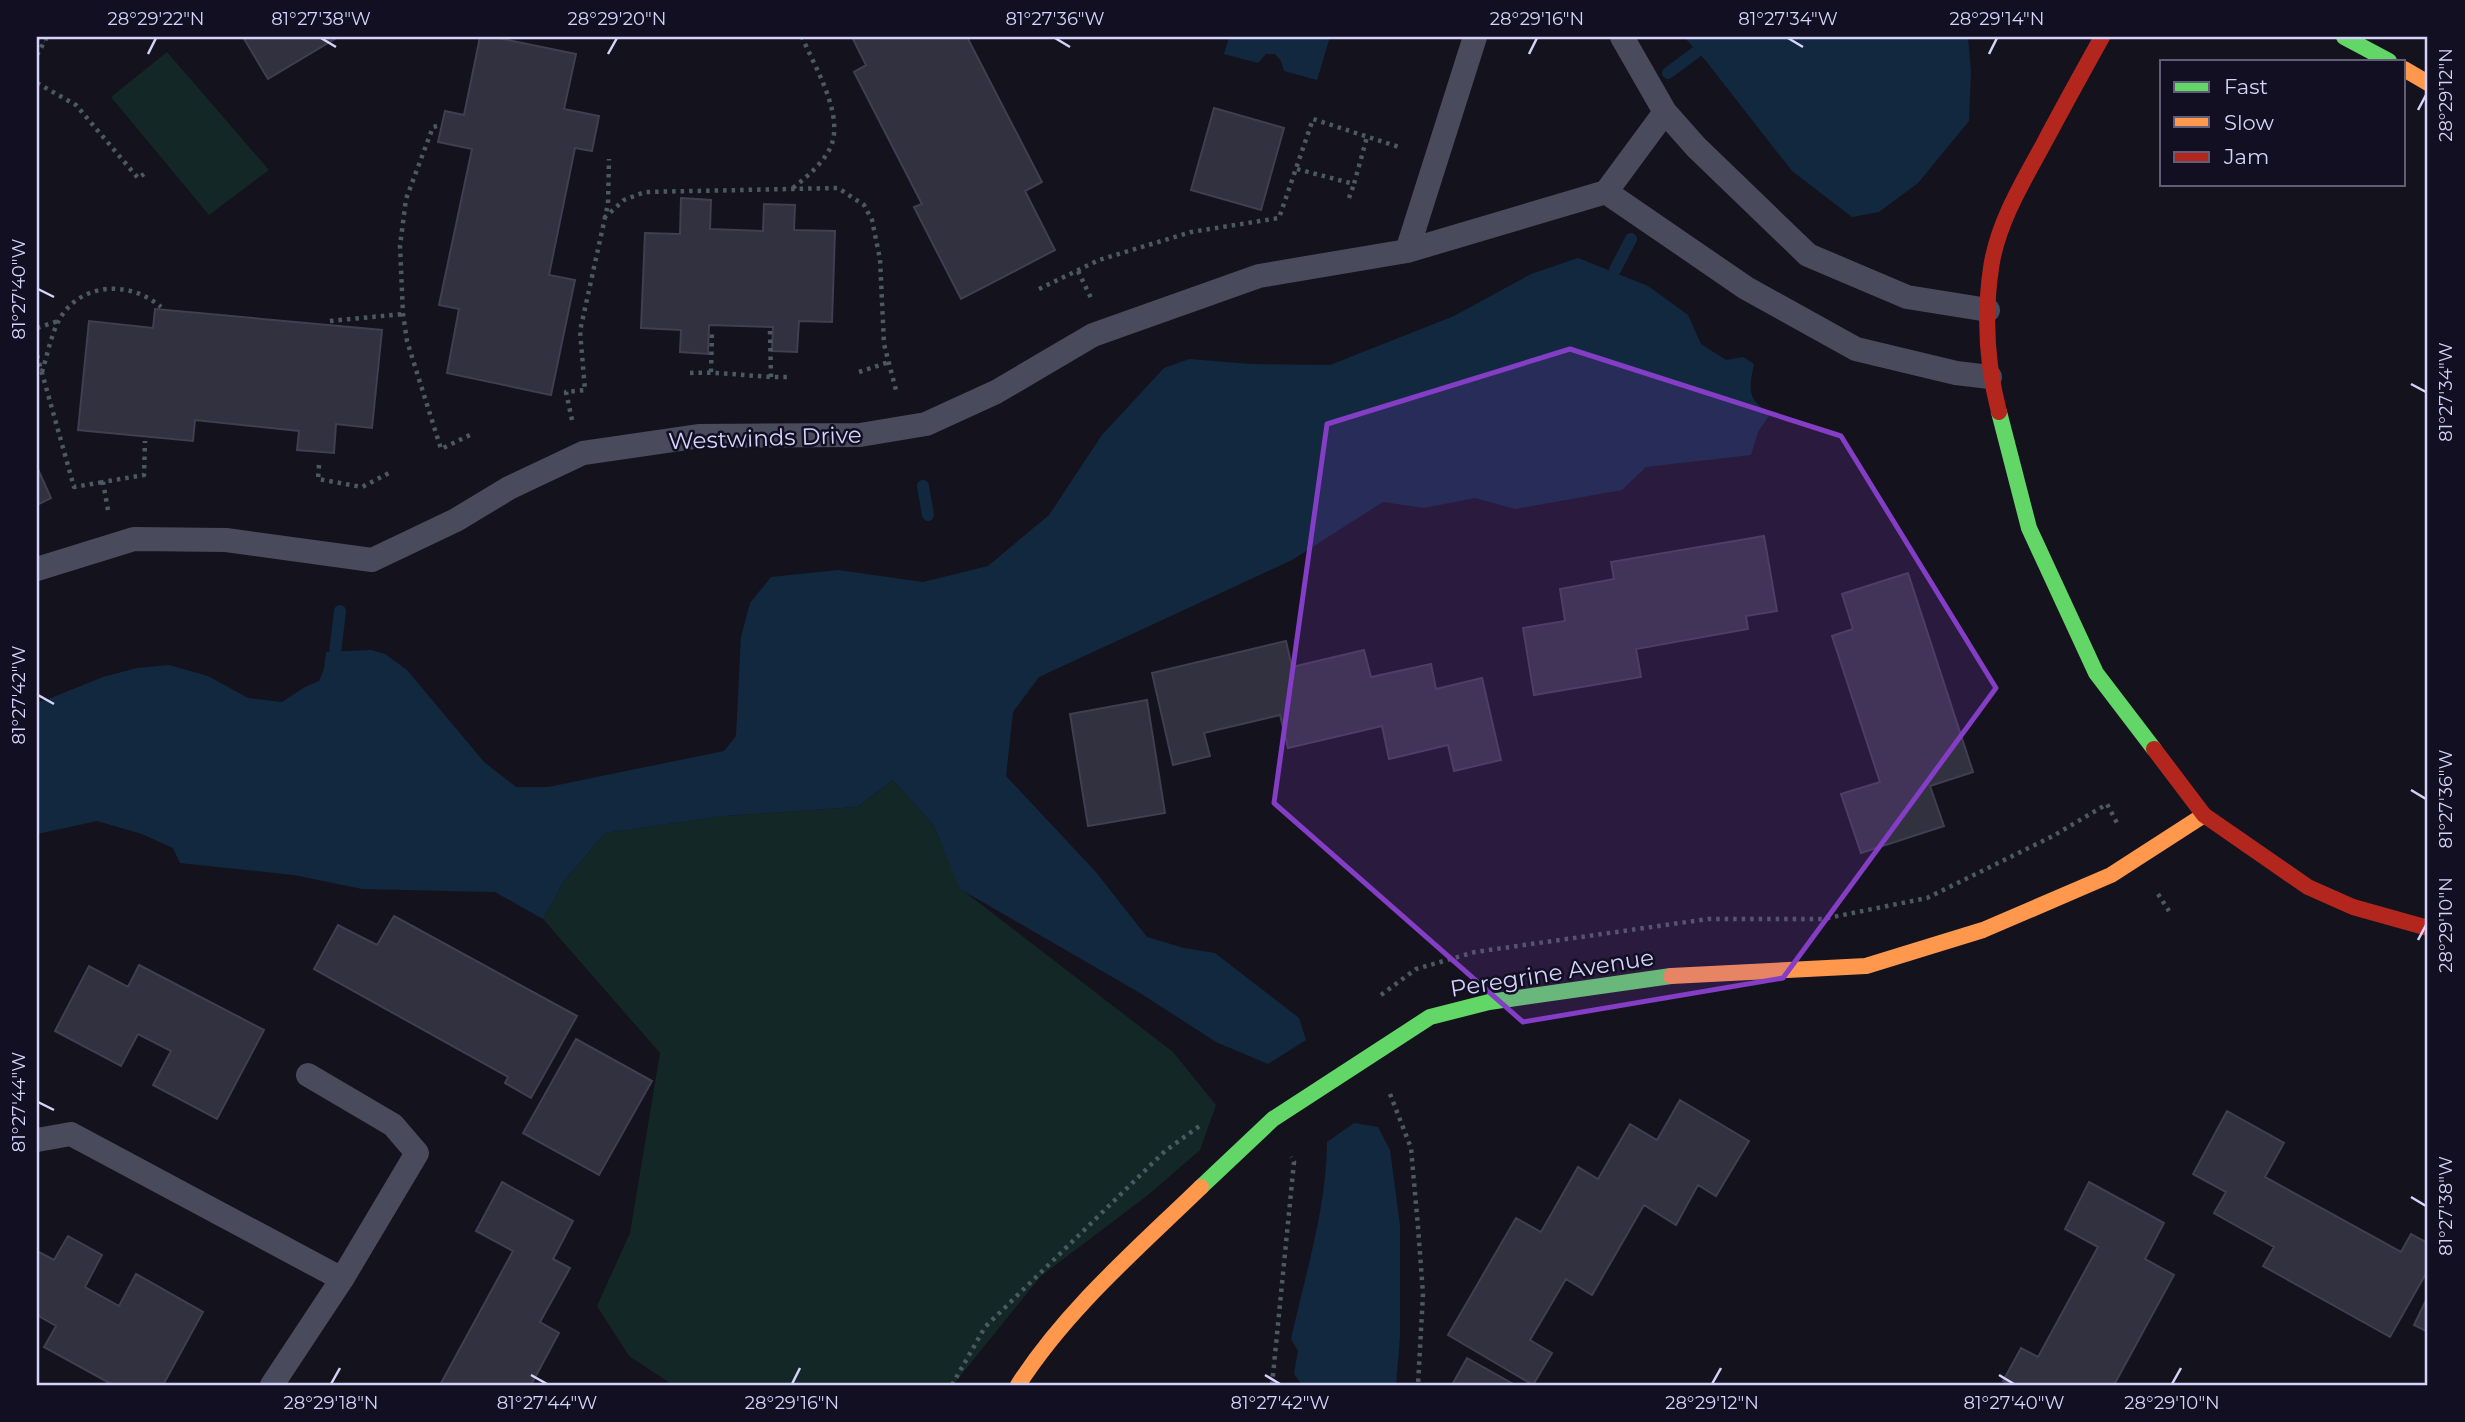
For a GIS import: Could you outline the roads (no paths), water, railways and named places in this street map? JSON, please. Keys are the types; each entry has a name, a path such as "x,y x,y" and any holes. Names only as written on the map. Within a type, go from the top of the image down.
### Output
{"street":[{"path":"2102,37 2021,185 2002,229 1991,267 1988,310 1990,377 2029,528 2096,673 2204,815 2308,887 2353,907 2428,928"},
{"path":"2344,37 2387,60"},
{"path":"2406,70 2428,83"},
{"name":"Peregrine Avenue","path":"1018,1385 1034,1360 1087,1296 1273,1119 1430,1017 1489,1002 1655,978 1866,966 1983,930 2110,875 2204,815"}],"lane":[{"path":"1407,251 1475,37"},
{"path":"1622,37 1665,112 1696,147 1808,255 1907,297 1988,310"},
{"path":"1665,112 1606,192 1746,288 1856,349 1956,373 1990,377"},
{"name":"Westwinds Drive","path":"37,569 134,539 226,540 372,560 457,520 509,488 583,453 700,436 860,435 926,424 996,392 1093,335 1259,275 1407,251 1606,192"},
{"path":"272,1385 342,1279 417,1153 393,1125 308,1075"},
{"path":"37,1140 71,1134 342,1279"}],"water":[{"path":"1229,37 1330,37 1317,80 1284,71 1275,54 1266,54 1258,63 1224,54"},
{"path":"1684,37 1968,37 1971,72 1969,121 1918,183 1879,212 1852,217 1792,171"},
{"path":"1578,258 1648,286 1688,315 1701,344 1726,360 1743,357 1754,364 1751,393 1757,403 1771,413 1758,432 1751,455 1646,467 1622,490 1515,509 1475,498 1424,508 1383,502 1292,560 1039,677 1013,712 1006,776 1095,871 1147,937 1184,948 1215,953 1299,1018 1306,1040 1268,1064 1216,1042 1140,993 960,889 934,826 893,780 857,807 724,816 605,833 564,881 543,919 495,892 362,889 294,875 180,863 173,848 142,834 97,821 37,834 37,702 103,677 137,668 169,665 208,676 248,698 282,702 319,681 326,652 371,650 385,654 407,670 484,762 516,787 548,787 724,751 736,736 741,637 750,603 771,577 838,570 923,582 988,566 1049,515 1102,435 1164,368 1189,359 1250,364 1330,365 1454,316 1531,274"},
{"path":"1354,1123 1378,1127 1390,1150 1400,1225 1400,1337 1396,1385 1302,1385 1294,1374 1298,1351 1291,1339 1319,1216 1327,1142"}],"waterway":[{"path":"1668,73 1699,50"},
{"path":"1615,270 1631,239"},
{"path":"923,486 928,515"},
{"path":"335,653 340,611"}]}
